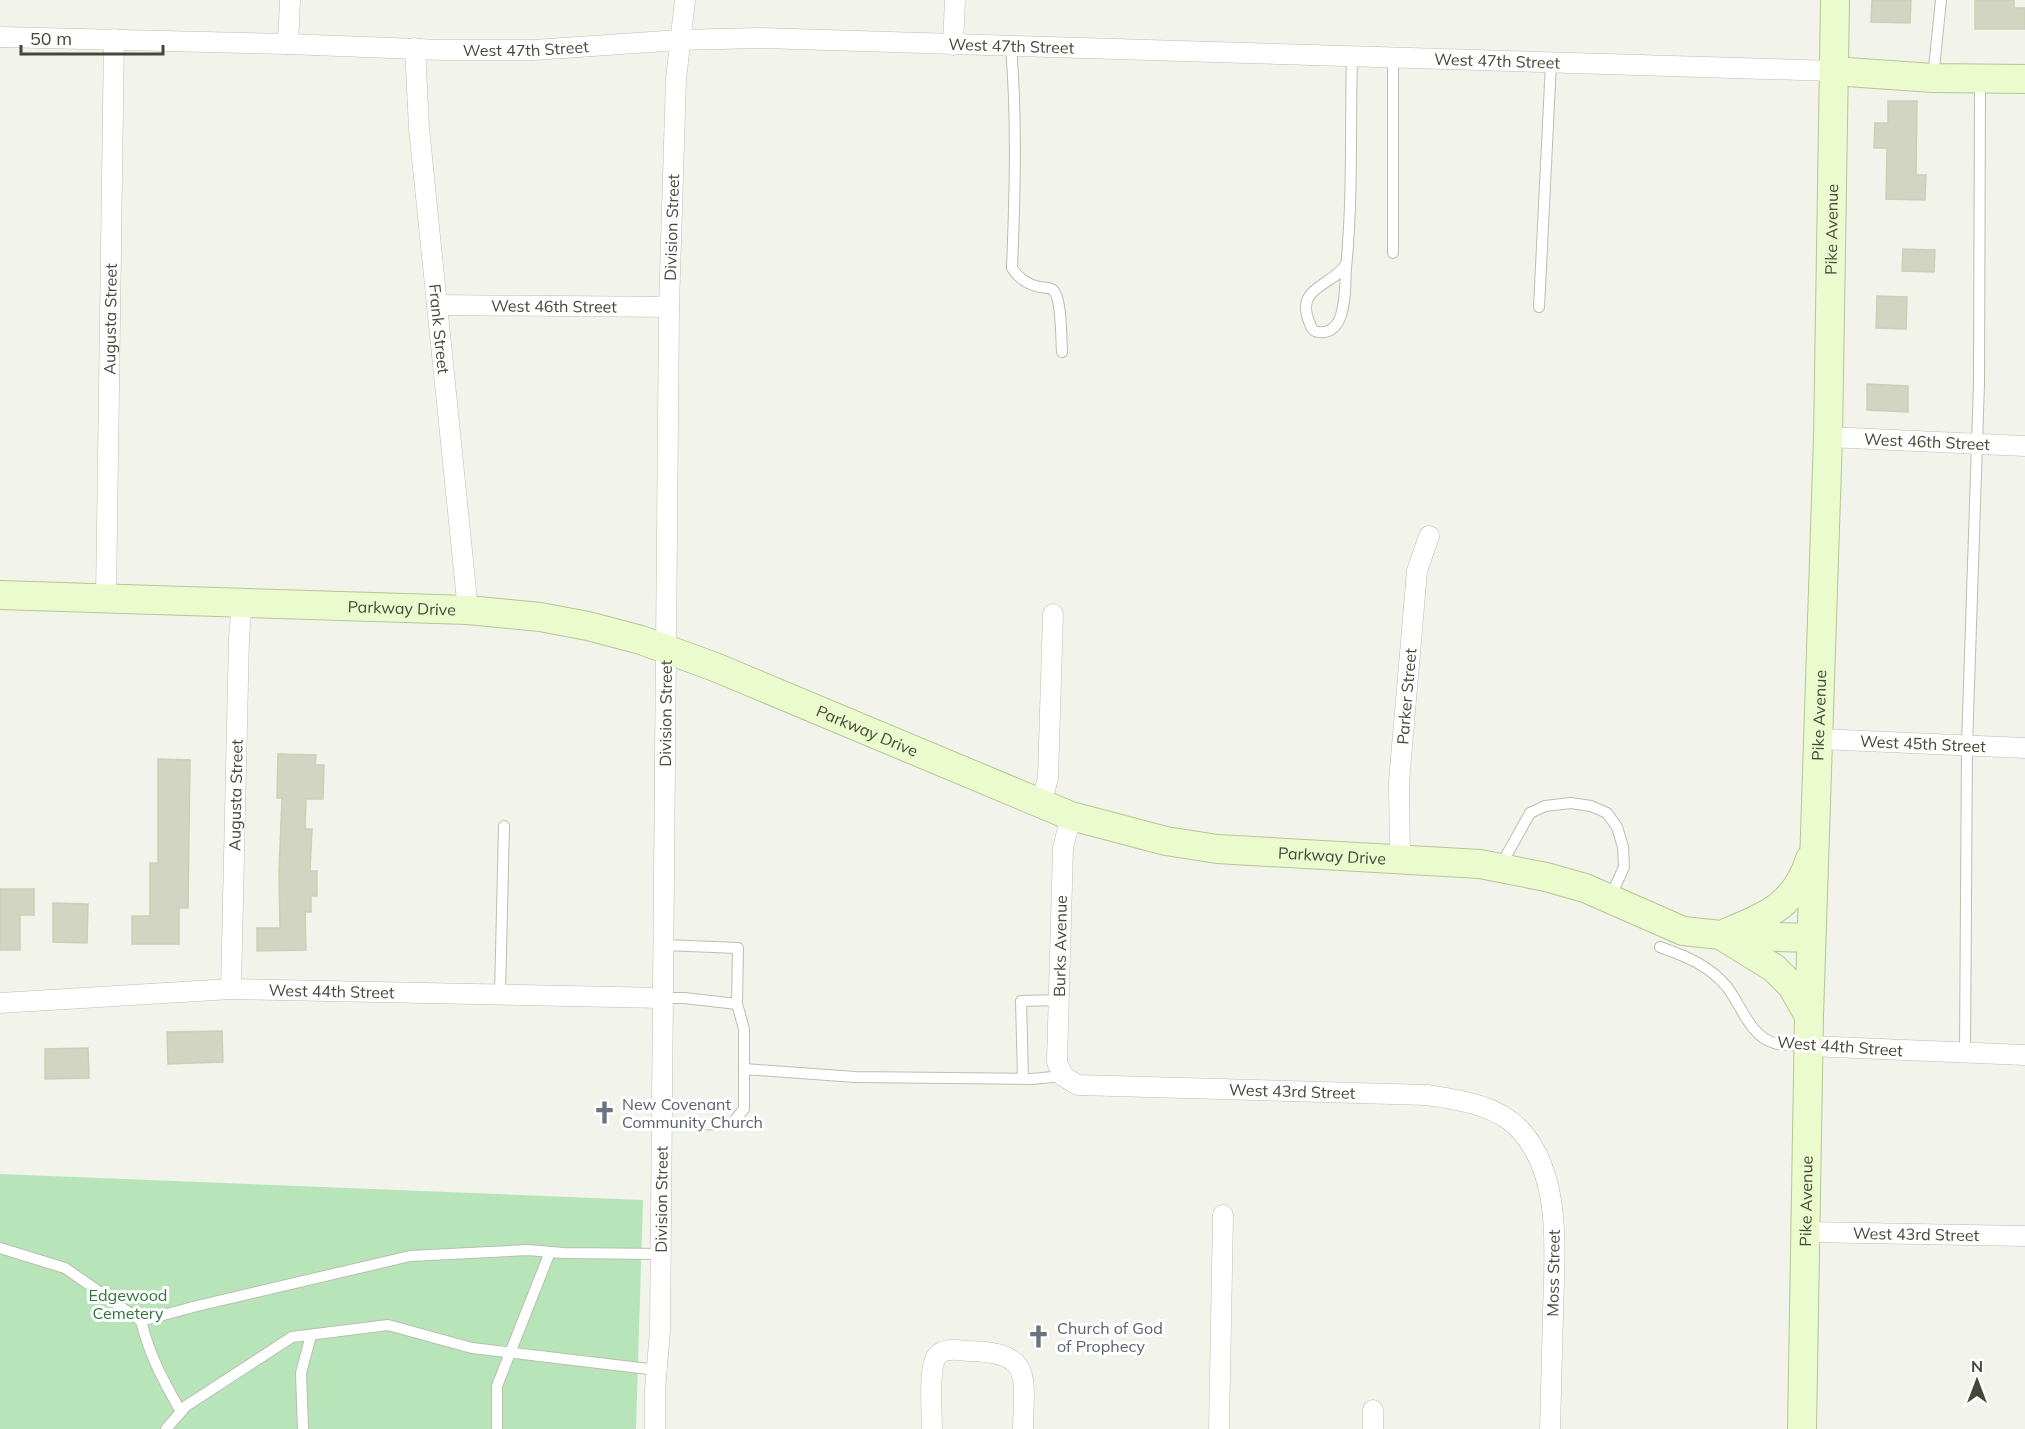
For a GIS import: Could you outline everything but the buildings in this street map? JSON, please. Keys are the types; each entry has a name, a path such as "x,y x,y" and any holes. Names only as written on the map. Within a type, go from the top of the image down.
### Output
{"street":[{"name":"Division Street","path":"655,1429 660,1331 668,650 669,307 676,79 685,0"},
{"path":"953,45 955,0"},
{"name":"Pike Avenue","path":"1802,1429 1811,938 1828,437 1835,0"},
{"path":"288,44 294,1"},
{"name":"West 47th Street","path":"0,37 534,51 680,40 759,38 1833,71 1933,78 2025,80"},
{"name":"Augusta Street","path":"105,598 114,39"},
{"name":"Frank Street","path":"415,48 419,128 468,610"},
{"name":"West 46th Street","path":"437,305 669,307"},
{"name":"West 46th Street","path":"1828,437 2025,446"},
{"name":"Parker Street","path":"1400,858 1399,782 1417,571 1430,537"},
{"name":"Parkway Drive","path":"0,595 468,610 540,617 588,626 641,640 715,667 1071,816 1166,841 1217,849 1400,858 1500,867 1546,877 1610,898 1683,931 1721,935 1811,938"},
{"name":"Augusta Street","path":"231,989 239,638 242,603"},
{"path":"1041,804 1048,778 1053,614"},
{"name":"West 45th Street","path":"1819,739 2025,748"},
{"name":"Burks Avenue","path":"1063,1076 1057,1062 1063,848 1071,816"},
{"name":"Parkway Drive","path":"1721,935 1762,918 1787,901 1804,877 1815,843"},
{"name":"Parkway Drive","path":"1721,935 1774,968 1792,986 1809,1016"},
{"name":"West 44th Street","path":"0,1003 231,989 663,998"},
{"name":"West 44th Street","path":"1809,1046 2025,1055"},
{"name":"West 43rd Street","path":"1063,1076 1078,1085 1427,1095 1457,1099 1485,1108 1503,1116 1516,1127"},
{"name":"Moss Street","path":"1516,1127 1523,1133 1533,1149 1541,1167 1551,1199 1554,1219 1550,1429"},
{"path":"1219,1429 1223,1215"},
{"name":"West 43rd Street","path":"1806,1232 2025,1236"},
{"path":"932,1429 933,1368 937,1356 945,1350 989,1351 1012,1358 1019,1366 1024,1381 1023,1429"}],"lane":[{"path":"1933,78 1941,0"},
{"path":"1011,46 1015,97 1012,268 1028,284 1050,288 1055,292 1060,315 1062,352"},
{"path":"1346,264 1337,275 1312,291 1308,300 1308,320 1312,328 1319,332 1329,331 1336,325 1344,305 1346,264 1352,56"},
{"path":"1393,57 1393,253"},
{"path":"1539,307 1551,63"},
{"path":"1965,1053 1967,746 1979,383 1980,78"},
{"path":"1500,867 1530,813 1545,806 1571,803 1591,806 1607,813 1617,826 1623,847 1624,867 1610,898"},
{"path":"500,994 504,826"},
{"path":"662,1123 731,1125 744,1109 744,1029 737,1004 738,948 664,945"},
{"name":"West 44th Street","path":"1660,947 1689,958 1714,974 1726,987 1758,1034 1766,1040 1776,1044 1809,1046"},
{"path":"663,998 737,1004"},
{"path":"1023,1078 1021,1001 1059,1000"},
{"path":"744,1069 855,1077 1023,1078 1063,1076"},
{"path":"0,1248 65,1268 141,1321 157,1370 181,1412"},
{"path":"141,1321 410,1256 528,1250 660,1254"},
{"path":"496,1429 497,1386 550,1252"},
{"path":"166,1429 186,1406 292,1337 388,1325 472,1348 657,1370"},
{"path":"303,1429 301,1373 310,1335"}],"green space":[{"name":"Edgewood Cemetery","path":"0,1174 643,1200 636,1429 0,1429"}],"place":[{"name":"New Covenant Community Church","path":"604,1113"},
{"name":"Church of God of Prophecy","path":"1039,1337"}]}
